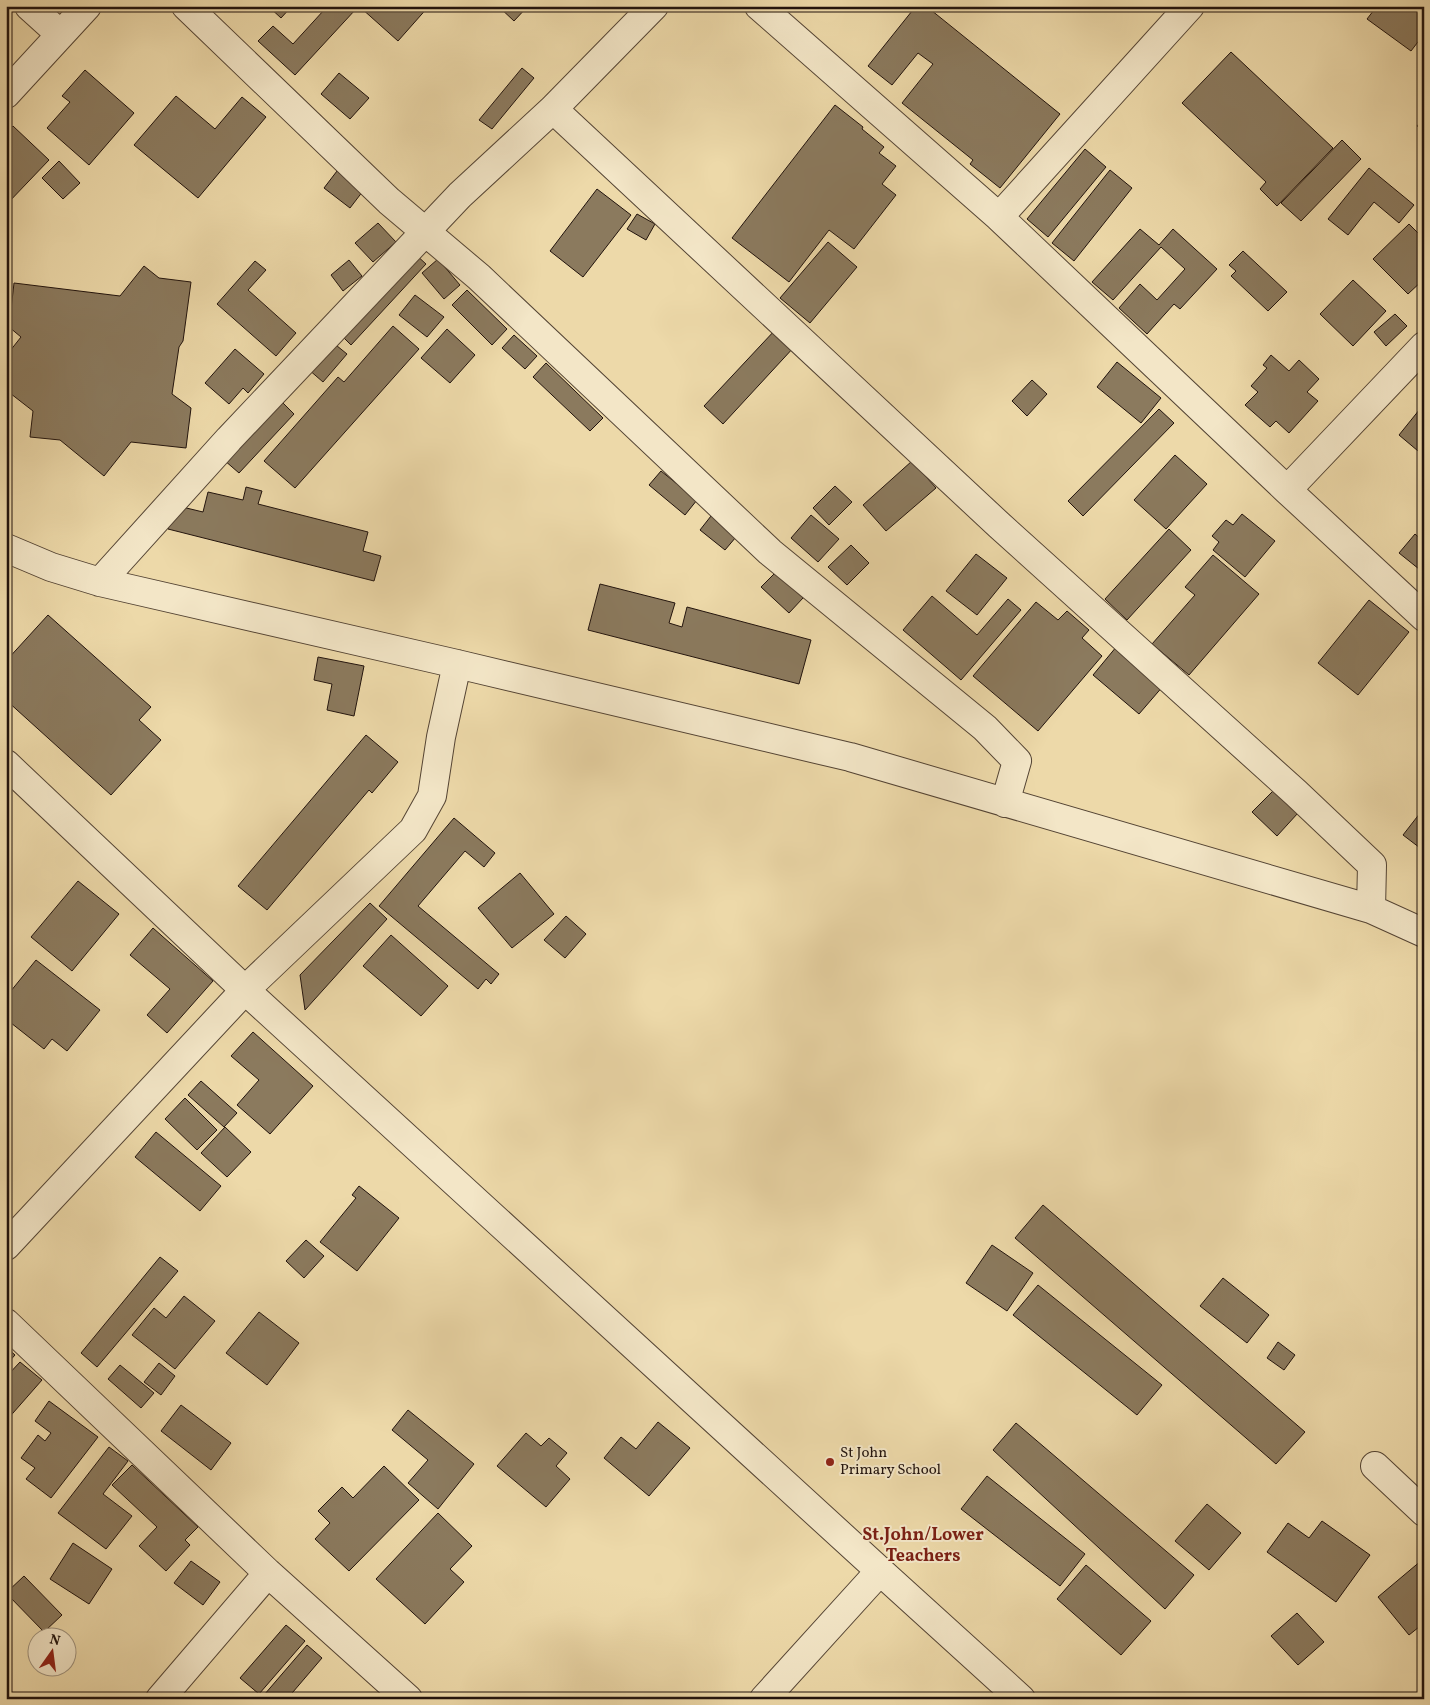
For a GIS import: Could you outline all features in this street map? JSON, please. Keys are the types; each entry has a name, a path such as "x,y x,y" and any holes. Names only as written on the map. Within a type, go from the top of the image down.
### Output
{"street":[{"path":"29,6 60,34"},
{"path":"6,94 87,6"},
{"path":"186,6 389,201 479,277 770,552 985,728 1017,761 1005,803"},
{"path":"100,582 229,439 425,232 460,196 554,108 654,6"},
{"path":"759,6 999,216 1287,490 1424,617"},
{"path":"999,216 1190,6"},
{"path":"554,108 992,518 1296,793 1372,866 1371,909"},
{"path":"1287,490 1424,346"},
{"path":"6,531 51,566"},
{"path":"6,548 51,566 100,582 850,757 1371,909 1424,933"},
{"path":"6,1246 245,990 413,830 432,796 441,737 457,664"},
{"path":"6,764 245,990 1021,1699"},
{"path":"6,1323 268,1573 408,1699"},
{"path":"1375,1466 1424,1512"},
{"path":"764,1699 880,1571"},
{"path":"160,1699 268,1573"}],"building":[{"path":"268,6 292,6 281,18"},
{"path":"320,6 353,6 356,9 295,75 258,41 273,26 293,44 324,10"},
{"path":"362,6 429,6 398,41 361,8"},
{"path":"498,6 528,6 514,21"},
{"path":"916,6 926,6 1060,114 1000,188 970,164 973,160 902,103 933,64 918,53 892,85 868,66"},
{"path":"1377,6 1424,6 1424,34 1411,51 1367,19"},
{"path":"1231,52 1333,148 1277,206 1260,189 1266,182 1182,103"},
{"path":"522,68 534,78 492,129 479,120"},
{"path":"85,70 134,113 89,165 47,128 70,102 62,96"},
{"path":"339,73 369,98 350,119 321,94"},
{"path":"176,96 215,129 242,97 266,117 198,198 134,145"},
{"path":"835,105 863,127 862,129 884,147 879,153 896,166 882,184 896,195 854,249 829,230 789,282 732,238"},
{"path":"1424,118 1424,132 1417,126"},
{"path":"13,126 49,160 6,205 6,133"},
{"path":"1342,140 1361,159 1301,221 1281,203"},
{"path":"1085,149 1106,167 1048,237 1027,219"},
{"path":"59,161 80,183 63,199 42,178"},
{"path":"1369,168 1414,205 1399,223 1374,202 1348,235 1328,219"},
{"path":"1110,170 1132,188 1074,261 1052,243"},
{"path":"337,171 363,191 350,208 324,188"},
{"path":"597,189 631,215 583,277 550,251"},
{"path":"637,214 655,224 646,240 627,229"},
{"path":"378,223 396,242 373,262 355,243"},
{"path":"1409,224 1424,239 1424,279 1408,294 1373,259"},
{"path":"1140,229 1159,245 1173,229 1217,269 1180,309 1174,304 1147,334 1119,308 1140,284 1157,300 1185,269 1161,247 1113,300 1092,282"},
{"path":"828,242 857,267 810,323 780,298"},
{"path":"1243,251 1287,292 1268,311 1231,276 1236,271 1229,265"},
{"path":"414,253 426,264 351,345 339,333"},
{"path":"438,259 460,285 444,299 422,273"},
{"path":"349,260 362,276 343,291 331,275"},
{"path":"255,261 266,270 248,290 296,333 276,356 217,304"},
{"path":"144,266 159,278 191,282 183,341 179,347 172,394 191,408 186,448 131,442 104,476 60,440 30,437 33,411 6,390 6,356 21,337 9,327 14,283 120,296"},
{"path":"1353,280 1386,311 1353,346 1320,314"},
{"path":"467,290 507,329 492,345 452,305"},
{"path":"415,295 444,317 427,337 399,315"},
{"path":"1395,314 1407,326 1386,346 1374,332"},
{"path":"393,326 419,349 295,488 264,461 338,377 344,382"},
{"path":"447,329 475,355 450,383 421,358"},
{"path":"776,329 795,346 723,424 704,406"},
{"path":"514,335 537,356 525,369 502,348"},
{"path":"331,341 347,354 323,382 308,369"},
{"path":"235,349 264,374 248,393 243,388 229,404 205,383"},
{"path":"1271,355 1289,371 1299,360 1319,379 1307,392 1318,401 1289,433 1276,421 1270,427 1245,405 1258,392 1251,386 1267,368 1263,365"},
{"path":"1117,362 1161,398 1141,423 1097,387"},
{"path":"546,363 603,418 590,431 533,377"},
{"path":"1032,380 1047,394 1027,416 1012,401"},
{"path":"280,400 294,414 239,473 224,460"},
{"path":"1424,404 1424,456 1399,435"},
{"path":"1159,409 1174,423 1083,516 1068,501"},
{"path":"1175,455 1207,484 1166,529 1134,500"},
{"path":"912,461 936,488 886,531 863,505"},
{"path":"661,471 697,500 685,515 649,485"},
{"path":"835,486 852,502 829,525 813,508"},
{"path":"246,487 262,491 258,504 368,532 363,551 381,556 374,581 168,529 174,505 203,512 208,492 243,500"},
{"path":"1242,514 1275,541 1245,577 1213,550 1219,542 1212,536 1226,520 1233,525"},
{"path":"811,515 839,539 818,562 791,538"},
{"path":"711,516 736,537 725,550 700,530"},
{"path":"1169,529 1191,550 1127,620 1105,599"},
{"path":"1415,534 1424,542 1424,573 1399,553"},
{"path":"851,545 869,563 847,585 828,567"},
{"path":"976,554 1007,578 977,615 946,591"},
{"path":"1213,555 1259,594 1189,675 1152,644 1195,595 1185,587"},
{"path":"776,572 803,598 789,613 761,587"},
{"path":"600,584 675,603 669,623 682,627 687,607 811,640 799,684 588,630"},
{"path":"932,596 977,635 1008,599 1021,610 961,680 903,630"},
{"path":"1369,600 1409,632 1358,695 1318,663"},
{"path":"1036,602 1058,620 1067,611 1089,630 1082,638 1102,656 1038,731 973,676"},
{"path":"48,615 151,707 139,720 161,740 111,795 6,700 6,661"},
{"path":"1117,646 1164,685 1139,714 1093,675"},
{"path":"318,657 364,666 354,716 327,710 332,684 314,680"},
{"path":"366,735 398,762 372,793 369,790 267,910 238,886"},
{"path":"1274,790 1298,813 1277,836 1252,812"},
{"path":"1424,808 1424,851 1403,835"},
{"path":"454,818 495,853 484,867 465,851 418,906 499,974 491,984 486,979 478,989 379,906"},
{"path":"520,873 554,914 512,948 478,908"},
{"path":"78,881 119,914 72,971 31,937"},
{"path":"370,903 387,919 305,1010 300,975"},
{"path":"566,916 586,934 565,958 544,940"},
{"path":"153,928 213,981 167,1033 147,1015 170,989 130,955"},
{"path":"391,935 448,986 421,1016 363,966"},
{"path":"36,960 100,1010 67,1051 52,1039 44,1049 6,1019 6,997"},
{"path":"253,1032 313,1086 270,1134 237,1105 259,1080 231,1056"},
{"path":"201,1081 237,1113 224,1127 188,1095"},
{"path":"185,1098 217,1130 197,1150 165,1119"},
{"path":"225,1127 251,1152 227,1177 201,1153"},
{"path":"156,1132 221,1186 200,1211 135,1157"},
{"path":"359,1186 399,1218 357,1271 320,1242 356,1198 352,1195"},
{"path":"1043,1205 1305,1432 1276,1464 1015,1238"},
{"path":"306,1240 324,1256 304,1278 286,1261"},
{"path":"992,1245 1033,1273 1007,1311 966,1283"},
{"path":"160,1257 178,1271 97,1367 81,1353"},
{"path":"1223,1278 1269,1315 1247,1343 1200,1306"},
{"path":"1038,1285 1162,1385 1137,1415 1013,1315"},
{"path":"184,1296 215,1321 175,1369 132,1335 154,1308 166,1318"},
{"path":"259,1312 299,1343 267,1385 226,1353"},
{"path":"1278,1342 1295,1355 1284,1370 1267,1358"},
{"path":"6,1347 15,1355 6,1365"},
{"path":"20,1362 42,1380 6,1421 6,1377"},
{"path":"159,1363 175,1376 161,1395 144,1382"},
{"path":"120,1365 154,1393 141,1408 108,1379"},
{"path":"49,1401 98,1437 51,1498 26,1479 35,1468 21,1458 38,1435 45,1441 51,1433 35,1421"},
{"path":"181,1405 231,1443 211,1470 161,1431"},
{"path":"408,1410 474,1464 438,1509 408,1483 428,1460 392,1430"},
{"path":"658,1422 690,1448 649,1496 604,1458 621,1437 636,1449"},
{"path":"1016,1423 1194,1575 1165,1609 993,1450"},
{"path":"526,1433 541,1446 549,1438 567,1453 556,1466 570,1479 546,1507 497,1466"},
{"path":"109,1447 128,1461 103,1494 132,1516 106,1549 58,1513"},
{"path":"132,1465 198,1527 185,1540 190,1545 166,1571 139,1546 157,1527 112,1485"},
{"path":"384,1466 419,1500 349,1571 315,1539 330,1523 318,1511 342,1487 353,1498"},
{"path":"987,1476 1085,1554 1060,1586 961,1509"},
{"path":"1207,1504 1241,1533 1209,1570 1175,1541"},
{"path":"438,1513 472,1546 450,1569 464,1582 425,1624 376,1579"},
{"path":"1322,1521 1370,1555 1336,1602 1267,1552 1288,1523 1309,1538"},
{"path":"73,1543 112,1569 89,1604 50,1579"},
{"path":"1422,1560 1424,1562 1424,1623 1409,1635 1378,1597"},
{"path":"191,1561 220,1582 203,1605 174,1583"},
{"path":"1086,1565 1151,1621 1121,1655 1057,1599"},
{"path":"24,1576 62,1615 48,1628 40,1628 6,1593"},
{"path":"1297,1613 1324,1642 1298,1665 1271,1636"},
{"path":"286,1625 305,1641 259,1694 240,1678"},
{"path":"307,1645 322,1658 287,1699 268,1699 264,1695"}],"place":[{"name":"St John Primary School","path":"830,1462"}],"district":[{"name":"St.John/Lower Teachers","path":"923,1545"}]}
